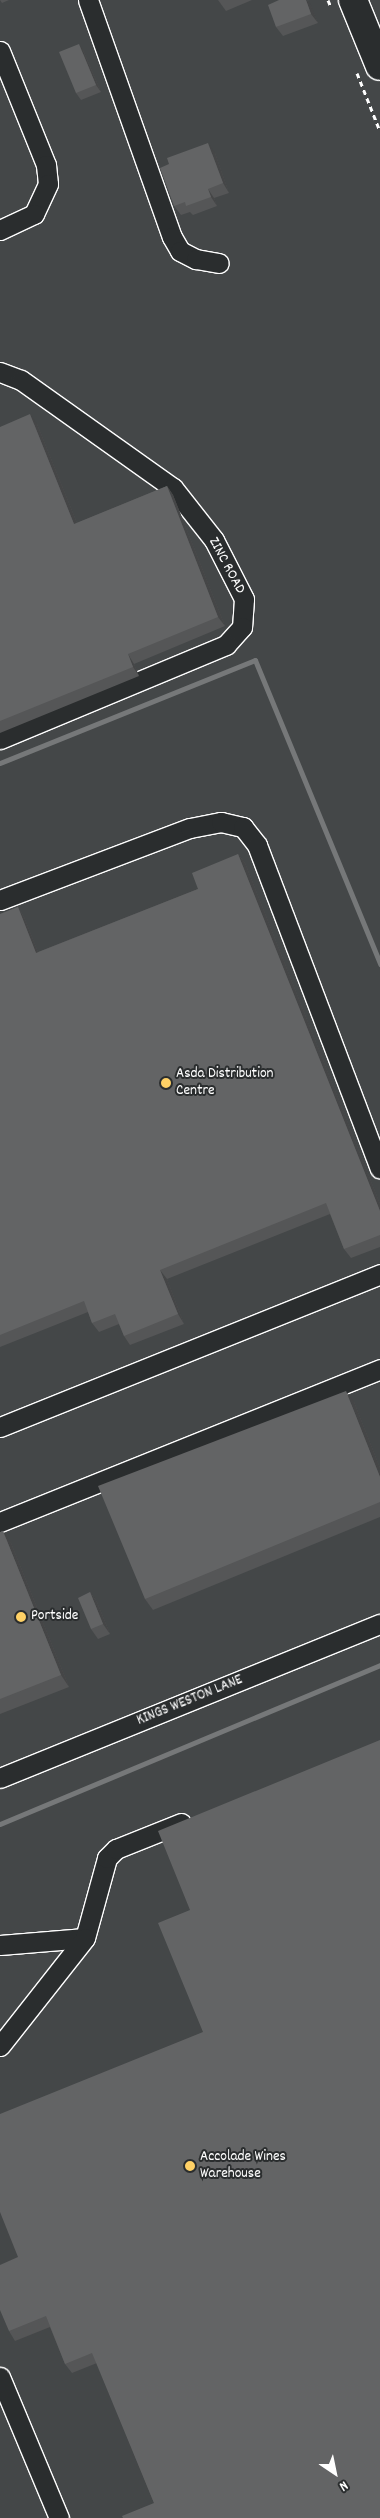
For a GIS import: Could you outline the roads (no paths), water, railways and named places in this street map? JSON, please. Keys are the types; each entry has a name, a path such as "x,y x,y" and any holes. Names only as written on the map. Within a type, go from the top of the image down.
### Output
{"highway":[{"path":"353,0 380,66"}],"street":[{"path":"88,0 172,237 188,255 219,263"},
{"path":"0,51 46,165 48,184 34,214 0,230"},
{"name":"ZINC ROAD","path":"0,372 21,380 173,488 214,540 244,599 242,627 226,645 0,740"},
{"path":"0,900 190,828 221,822 243,827 257,845 380,1168"},
{"path":"0,1427 380,1274"},
{"path":"0,1522 380,1369"},
{"name":"KINGS WESTON LANE","path":"0,1778 380,1624"},
{"path":"0,2046 85,1938 107,1858 116,1849 198,1816"},
{"path":"0,1945 85,1938"},
{"path":"0,2377 59,2518"}],"waterway":[{"path":"0,763 255,660 380,964"},
{"path":"0,1824 380,1665"}],"place":[{"name":"Asda Distribution Centre","path":"166,1083"},
{"name":"Portside","path":"21,1617"},
{"name":"Accolade Wines Warehouse","path":"190,2166"}]}
